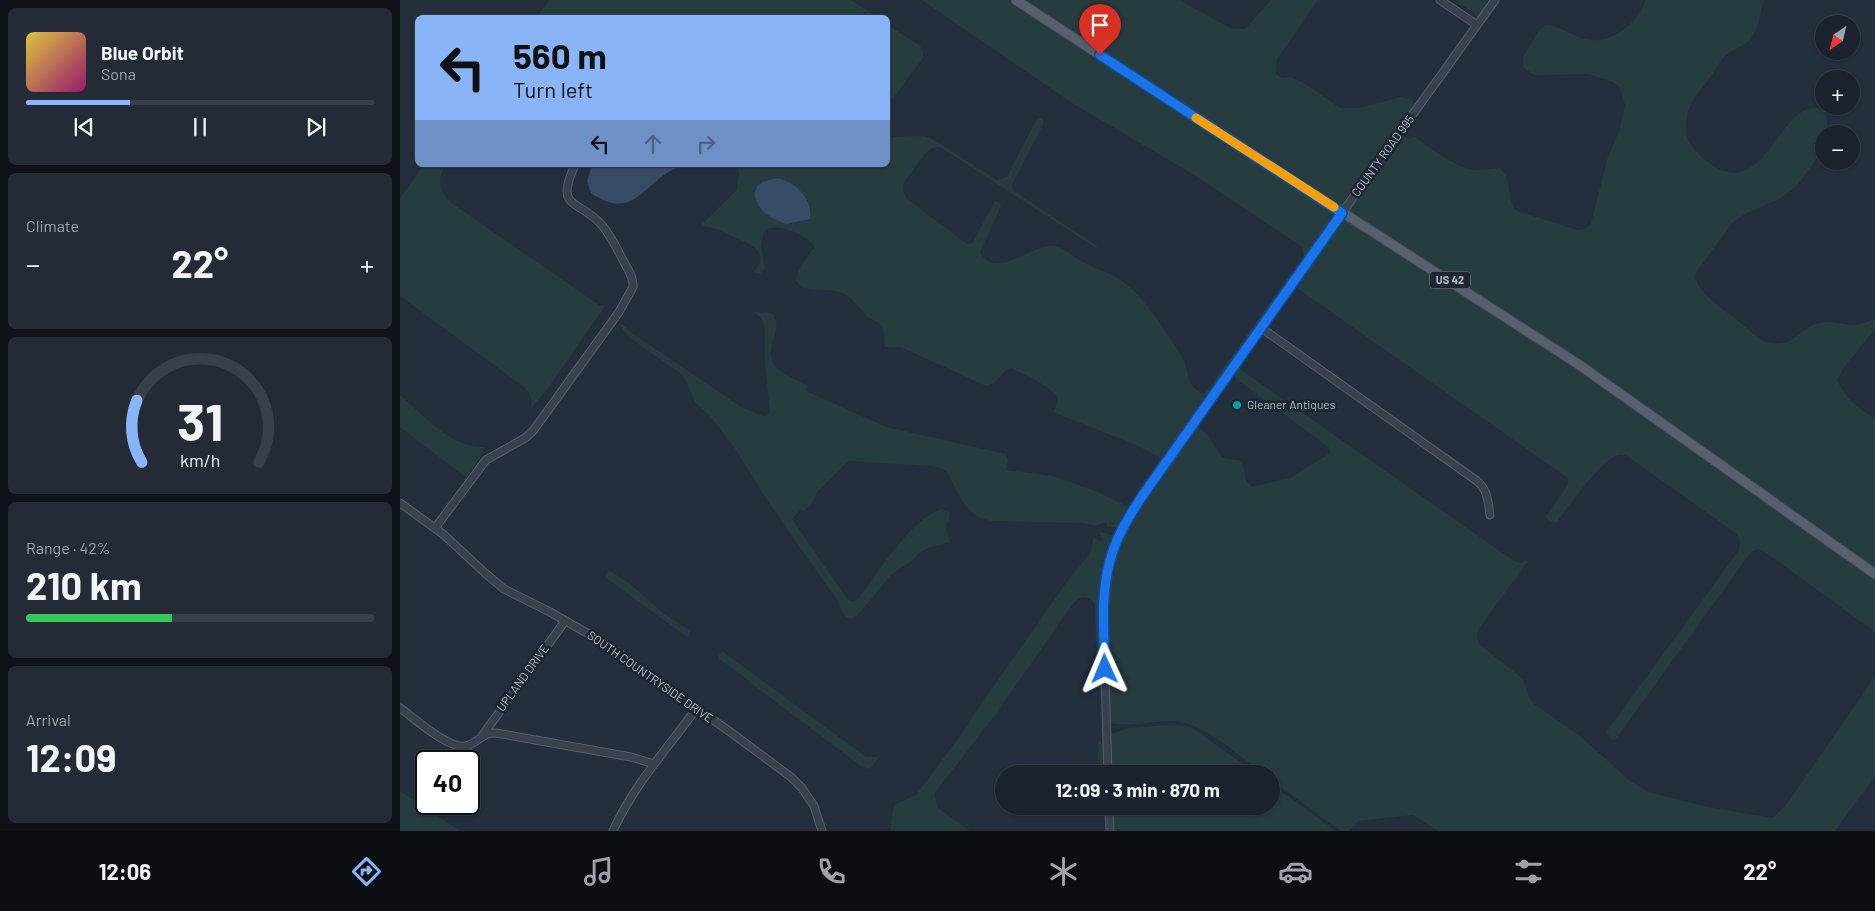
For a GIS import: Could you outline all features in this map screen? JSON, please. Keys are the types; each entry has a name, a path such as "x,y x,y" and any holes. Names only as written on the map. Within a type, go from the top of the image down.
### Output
{"main road":[{"name":"US 42","path":"1016,0 1342,213 1578,364 1875,574"}],"street":[{"path":"1440,0 1477,25"},
{"name":"COUNTY ROAD 995","path":"1108,765 1103,609 1106,576 1120,533 1133,510 1260,327 1495,0"},
{"path":"435,528 486,460 525,438 533,431 620,312 633,287 629,273 603,226 593,217 576,207 570,200 567,190 574,167"},
{"path":"1260,327 1477,481 1484,488 1490,515"},
{"name":"SOUTH COUNTRYSIDE DRIVE","path":"400,504 435,528 500,586 608,646 791,777 817,810 822,831"},
{"name":"UPLAND DRIVE","path":"482,736 565,621"},
{"path":"400,708 446,742 455,746 463,747 472,744 482,736 496,733 632,757 654,764"},
{"path":"612,831 639,784 696,709"},
{"path":"1109,815 1110,831"}],"green space":[{"path":"549,0 851,0 874,15 538,15"},
{"path":"922,0 1014,0 1337,213 1163,459 1136,445 1053,412 1058,401 1053,392 1039,382 1011,368 994,383 986,386 901,347 885,347 882,326 868,317 848,296 833,291 805,288 796,281 806,258 815,247 799,234 776,228 769,228 764,231 761,245 765,268 760,274 753,272 760,260 760,254 752,246 718,229 700,226 737,190 739,174 737,167 890,167 890,137 924,136 932,139 997,180 1007,177 1036,120 1040,118 1043,119 1043,125 1012,184 1014,191 1097,246 1096,248 940,147 932,148 925,154 904,182 903,190 907,199 967,244 972,243 974,240 995,201 999,202 1001,206 980,252 987,261 996,263 1006,262 1039,248 1059,247 1089,265 1116,277 1136,293 1153,313 1182,356 1191,384 1199,392 1205,394 1304,255 1302,247 1196,176 1072,103","holes":["776,178 809,220 787,224 767,215 760,183"]},
{"path":"1018,0 1179,0 1232,29 1245,29 1271,0 1318,0 1277,59 1276,74 1282,78 1290,77 1304,83 1340,108 1359,108 1401,97 1417,104 1341,208"},
{"path":"1455,0 1491,0 1479,17"},
{"path":"1646,0 1764,0 1758,25 1753,35 1745,44 1723,58 1689,108 1686,124 1687,137 1694,149 1708,162 1728,172 1745,170 1759,160 1796,116 1810,108 1815,109 1815,115 1826,115 1827,125 1815,125 1815,161 1796,187 1779,199 1745,214 1733,222 1697,271 1695,278 1700,288 1714,302 1758,338 1769,343 1789,341 1815,324 1835,322 1852,325 1875,318 1875,329 1844,367 1837,380 1853,402 1875,418 1875,569 1574,357 1347,212 1402,136 1407,139 1415,137 1445,158 1465,168 1478,170 1500,168 1507,179 1511,201 1517,211 1577,230 1585,229 1591,223 1608,157 1619,131 1625,105 1620,87 1611,81 1588,74 1534,75 1523,67 1523,57 1540,29 1546,25 1557,27 1584,39 1599,40 1608,38 1624,29 1642,8"},
{"path":"890,26 920,46 923,51 923,58 890,102"},
{"path":"423,167 445,167 440,184 450,202 599,305 605,306 546,391 529,410 531,398 524,387 400,296 400,198"},
{"path":"1343,218 1583,372 1875,578 1875,632 1762,550 1756,549 1751,552 1615,740 1610,738 1607,731 1739,550 1740,542 1737,534 1627,456 1622,455 1617,455 1601,467 1556,523 1548,520 1546,516 1566,488 1568,478 1294,286"},
{"path":"754,312 773,314 776,329 771,358 774,365 782,372 807,385 806,391 886,427 1006,454 1008,461 1006,470 1053,476 1098,492 1131,508 1120,527 1107,527 1105,522 1095,526 1084,523 992,521 978,516 968,509 949,475 942,469 932,466 848,461 817,492 811,505 804,511 801,509 792,519 847,599 853,602 858,599 885,561 907,535 930,514 942,509 950,512 949,520 945,526 950,542 921,552 891,575 856,616 853,618 846,617 837,600 767,500 736,450 711,417 695,402 685,379 680,373 631,339 620,326 621,323 632,333 741,407 767,416 770,413 765,362 765,330 761,318"},
{"path":"1237,367 1514,561 1521,563 1528,561 1478,630 1479,644 1523,679 1529,697 1534,704 1580,736 1630,781 1648,792 1707,807 1773,818 1787,804 1875,676 1875,776 1835,831 1439,831 1413,815 1358,821 1349,831 1341,831 1280,787 1280,765 1251,765 1220,740 1183,722 1116,724 1109,722 1106,611 1111,569 1118,546 1130,522 1196,425 1207,435 1222,456 1239,460 1247,482 1253,487 1290,478 1329,454 1331,449 1231,375"},
{"path":"400,395 428,421 450,437 461,443 485,447 480,458 467,476 464,476 400,427"},
{"path":"1100,532 1116,536 1104,574 1101,593 1102,689 1097,688 1095,604 1083,597 1072,605 998,711 934,794 938,808 970,831 890,831 894,805 916,795 969,724 1066,583 1089,555 1093,539 1095,538 1100,541 1103,539"},
{"path":"609,570 630,584 663,613 690,631 689,636 687,637 605,577"},
{"path":"722,651 866,757 877,757 882,753 870,769 861,766 719,659"},
{"path":"1167,725 1184,726 1194,729 1244,765 1110,765 1109,735 1128,728"},
{"path":"1098,741 1103,742 1104,765 1099,765"},
{"path":"400,791 415,801 415,815 436,815 460,831 400,831"},
{"path":"1280,791 1336,831 1113,831 1112,815 1280,815"}],"water":[{"path":"591,167 681,167 661,177 641,194 620,204 607,202 591,193 587,181"},
{"path":"776,178 796,187 806,198 809,205 810,219 787,224 767,215 762,210 757,203 755,190 763,182"}],"slow traffic":[{"path":"1196,118 1334,207"}],"place":[{"name":"Gleaner Antiques","path":"1237,405"}],"route":[{"path":"1100,55 1342,213 1143,495 1120,533 1110,560 1104,594 1105,669"}]}
